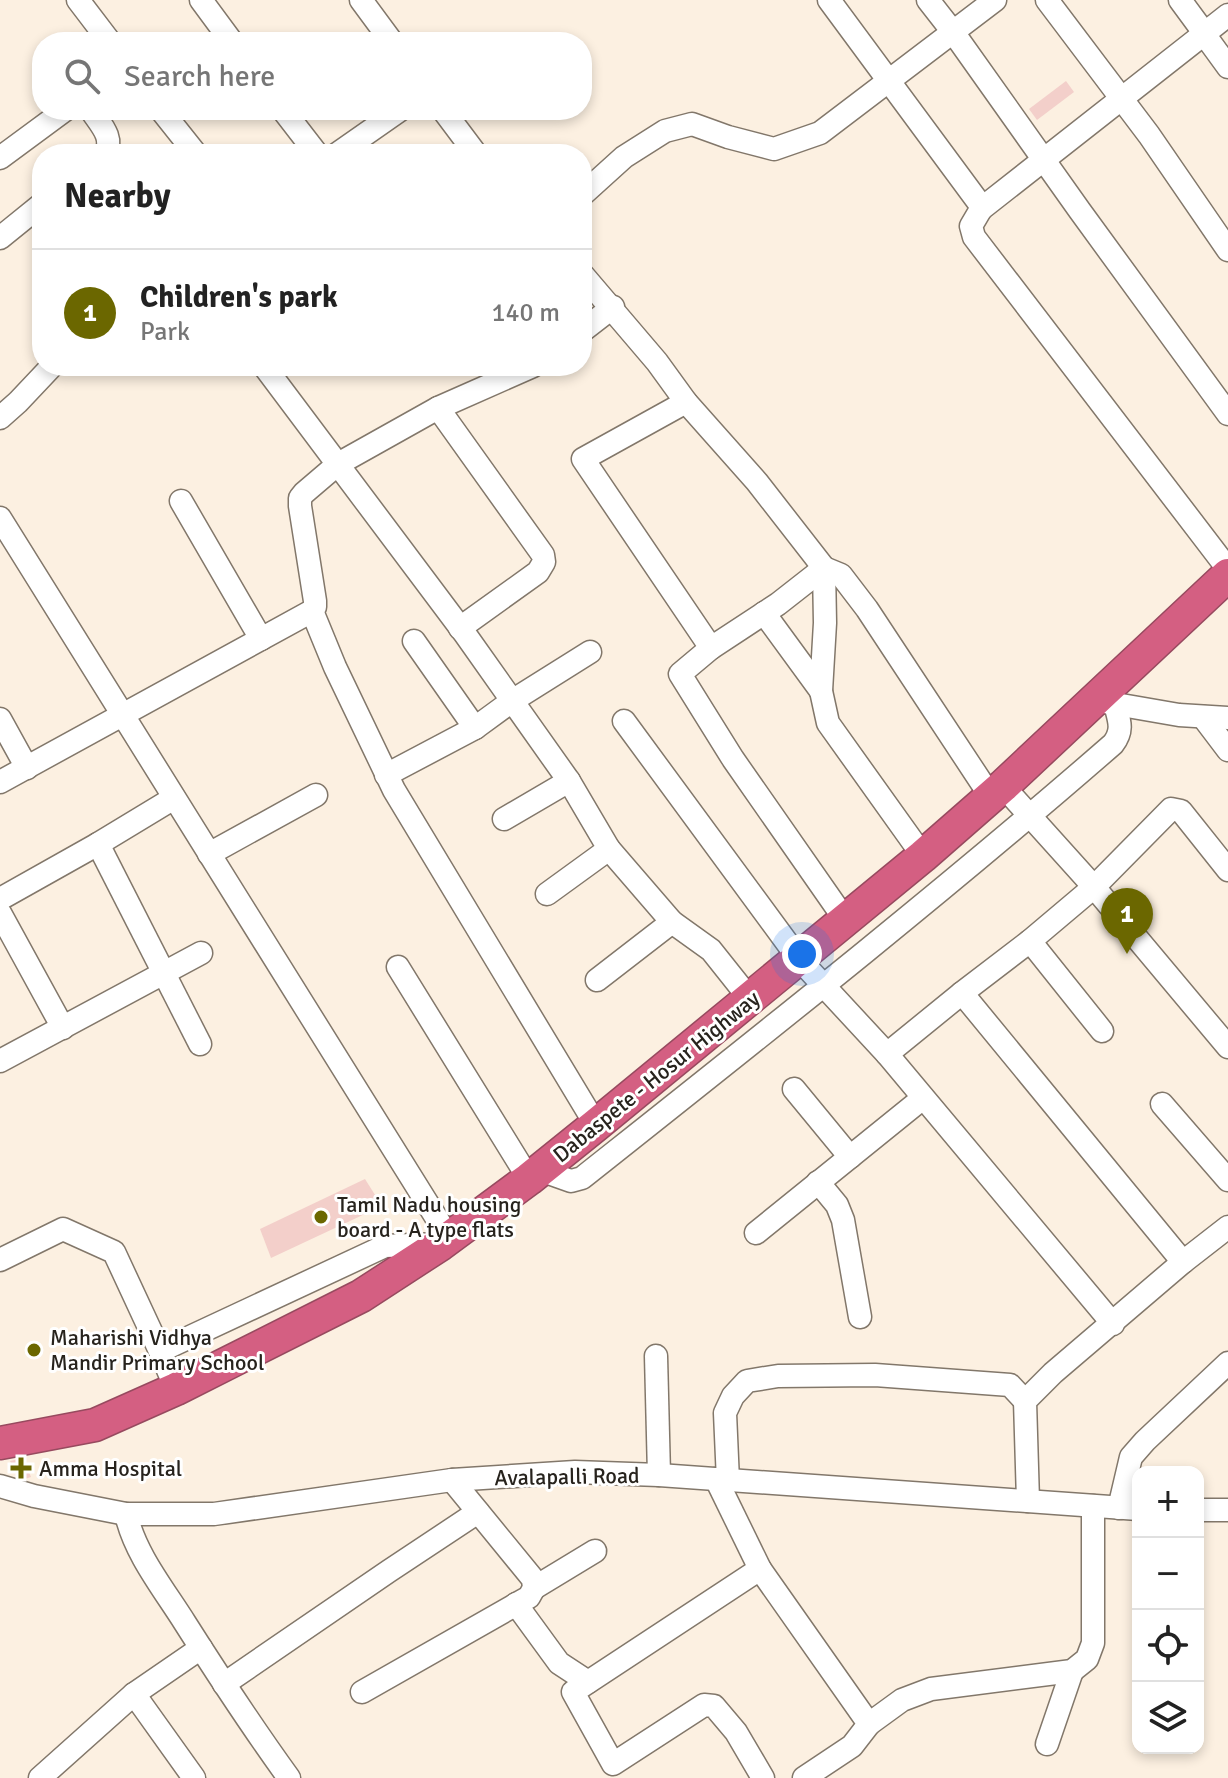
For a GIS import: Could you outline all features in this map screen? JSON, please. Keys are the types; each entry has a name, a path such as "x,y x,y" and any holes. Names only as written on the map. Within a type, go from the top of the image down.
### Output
{"highway":[{"name":"Dabaspete - Hosur Highway","path":"0,1443 95,1425 176,1389 361,1296 445,1241 596,1125 846,921 1105,702 1228,575"}],"street":[{"path":"78,0 102,32"},
{"path":"201,0 225,32"},
{"path":"361,0 385,32"},
{"path":"829,0 981,209"},
{"path":"928,0 1228,414"},
{"path":"592,186 624,157 665,131 692,124 774,149 820,133 995,0"},
{"path":"1047,0 1149,135 1228,250"},
{"path":"1180,0 1228,67"},
{"path":"1228,15 981,209 971,226 974,237 1228,569"},
{"path":"0,158 51,120"},
{"path":"98,120 110,144"},
{"path":"169,120 188,144"},
{"path":"291,120 309,144"},
{"path":"351,144 386,120"},
{"path":"450,120 468,144"},
{"path":"0,238 32,212"},
{"path":"592,285 613,307 686,402 757,482 824,568 841,575 997,792 1030,816 1228,1047"},
{"path":"592,323 613,307"},
{"path":"0,418 43,376"},
{"path":"272,376 460,628 569,781 609,849 672,922 711,950 750,999"},
{"path":"0,782 312,611 315,601 300,498 304,493 338,464 438,408 510,376"},
{"path":"686,402 583,459 711,648"},
{"path":"438,408 543,555 544,562 538,572 460,628"},
{"path":"181,501 261,639"},
{"path":"0,518 445,1241 385,1246 160,1351"},
{"path":"824,568 711,648 680,674 733,759 846,921"},
{"path":"824,568 821,691 828,723 923,856"},
{"path":"312,611 335,667 394,790 596,1125"},
{"path":"764,613 821,691"},
{"path":"414,641 475,728"},
{"path":"386,775 475,728 590,652"},
{"path":"1105,702 1179,715 1228,718"},
{"path":"398,967 534,1174 571,1181 582,1178 824,986 1113,744 1121,729 1105,702"},
{"path":"1203,717 1228,750"},
{"path":"0,719 27,768"},
{"path":"624,721 799,959 887,1054 1113,1324"},
{"path":"504,819 569,781"},
{"path":"209,854 316,795"},
{"path":"0,899 174,798"},
{"path":"887,1054 1094,887 1171,809 1181,811 1228,870"},
{"path":"98,844 200,1044"},
{"path":"547,894 609,849"},
{"path":"0,913 63,1028"},
{"path":"597,980 672,922"},
{"path":"1030,941 1102,1031"},
{"path":"0,1061 201,953"},
{"path":"962,993 1183,1262"},
{"path":"794,1089 850,1157"},
{"path":"756,1233 923,1098"},
{"path":"1162,1104 1228,1180"},
{"path":"818,1182 837,1205 843,1220 860,1317"},
{"path":"1025,1401 1053,1373 1228,1227"},
{"path":"0,1260 63,1229 114,1252 176,1389"},
{"path":"656,1356 659,1475"},
{"path":"1128,1509 1131,1457 1228,1363"},
{"path":"869,1724 760,1569 722,1480 725,1413 733,1396 747,1381 778,1376 890,1376 1010,1385 1025,1401 1028,1501"},
{"name":"Avalapalli Road","path":"0,1486 126,1514 214,1514 452,1480 575,1472 659,1475 1128,1509"},
{"path":"452,1480 533,1579 534,1588"},
{"path":"804,1778 852,1746 869,1724 902,1700 931,1689 1072,1671 1087,1659 1093,1643 1093,1506"},
{"path":"1204,1510 1225,1510"},
{"path":"224,1684 478,1512"},
{"path":"126,1514 137,1546 224,1684 289,1778"},
{"path":"362,1692 529,1597 534,1588 595,1551"},
{"path":"760,1569 573,1692 613,1764 704,1705 714,1706 736,1732 763,1778"},
{"path":"516,1604 559,1663 588,1682"},
{"path":"40,1778 134,1694 201,1648"},
{"path":"1047,1744 1072,1671"},
{"path":"134,1694 194,1778"}],"building":[{"path":"1066,81 1074,92 1037,120 1029,109"},
{"name":"Tamil Nadu housing board - A type flats","path":"365,1179 382,1206 271,1258 260,1229"},
{"path":"23,1458 31,1477 25,1479 17,1476 10,1461"}],"place":[{"name":"Children's park","path":"1127,954"},
{"name":"Tamil Nadu housing board - A type flats","path":"321,1217"},
{"name":"Maharishi Vidhya Mandir Primary School","path":"34,1350"},
{"name":"Amma Hospital","path":"21,1468"}]}
